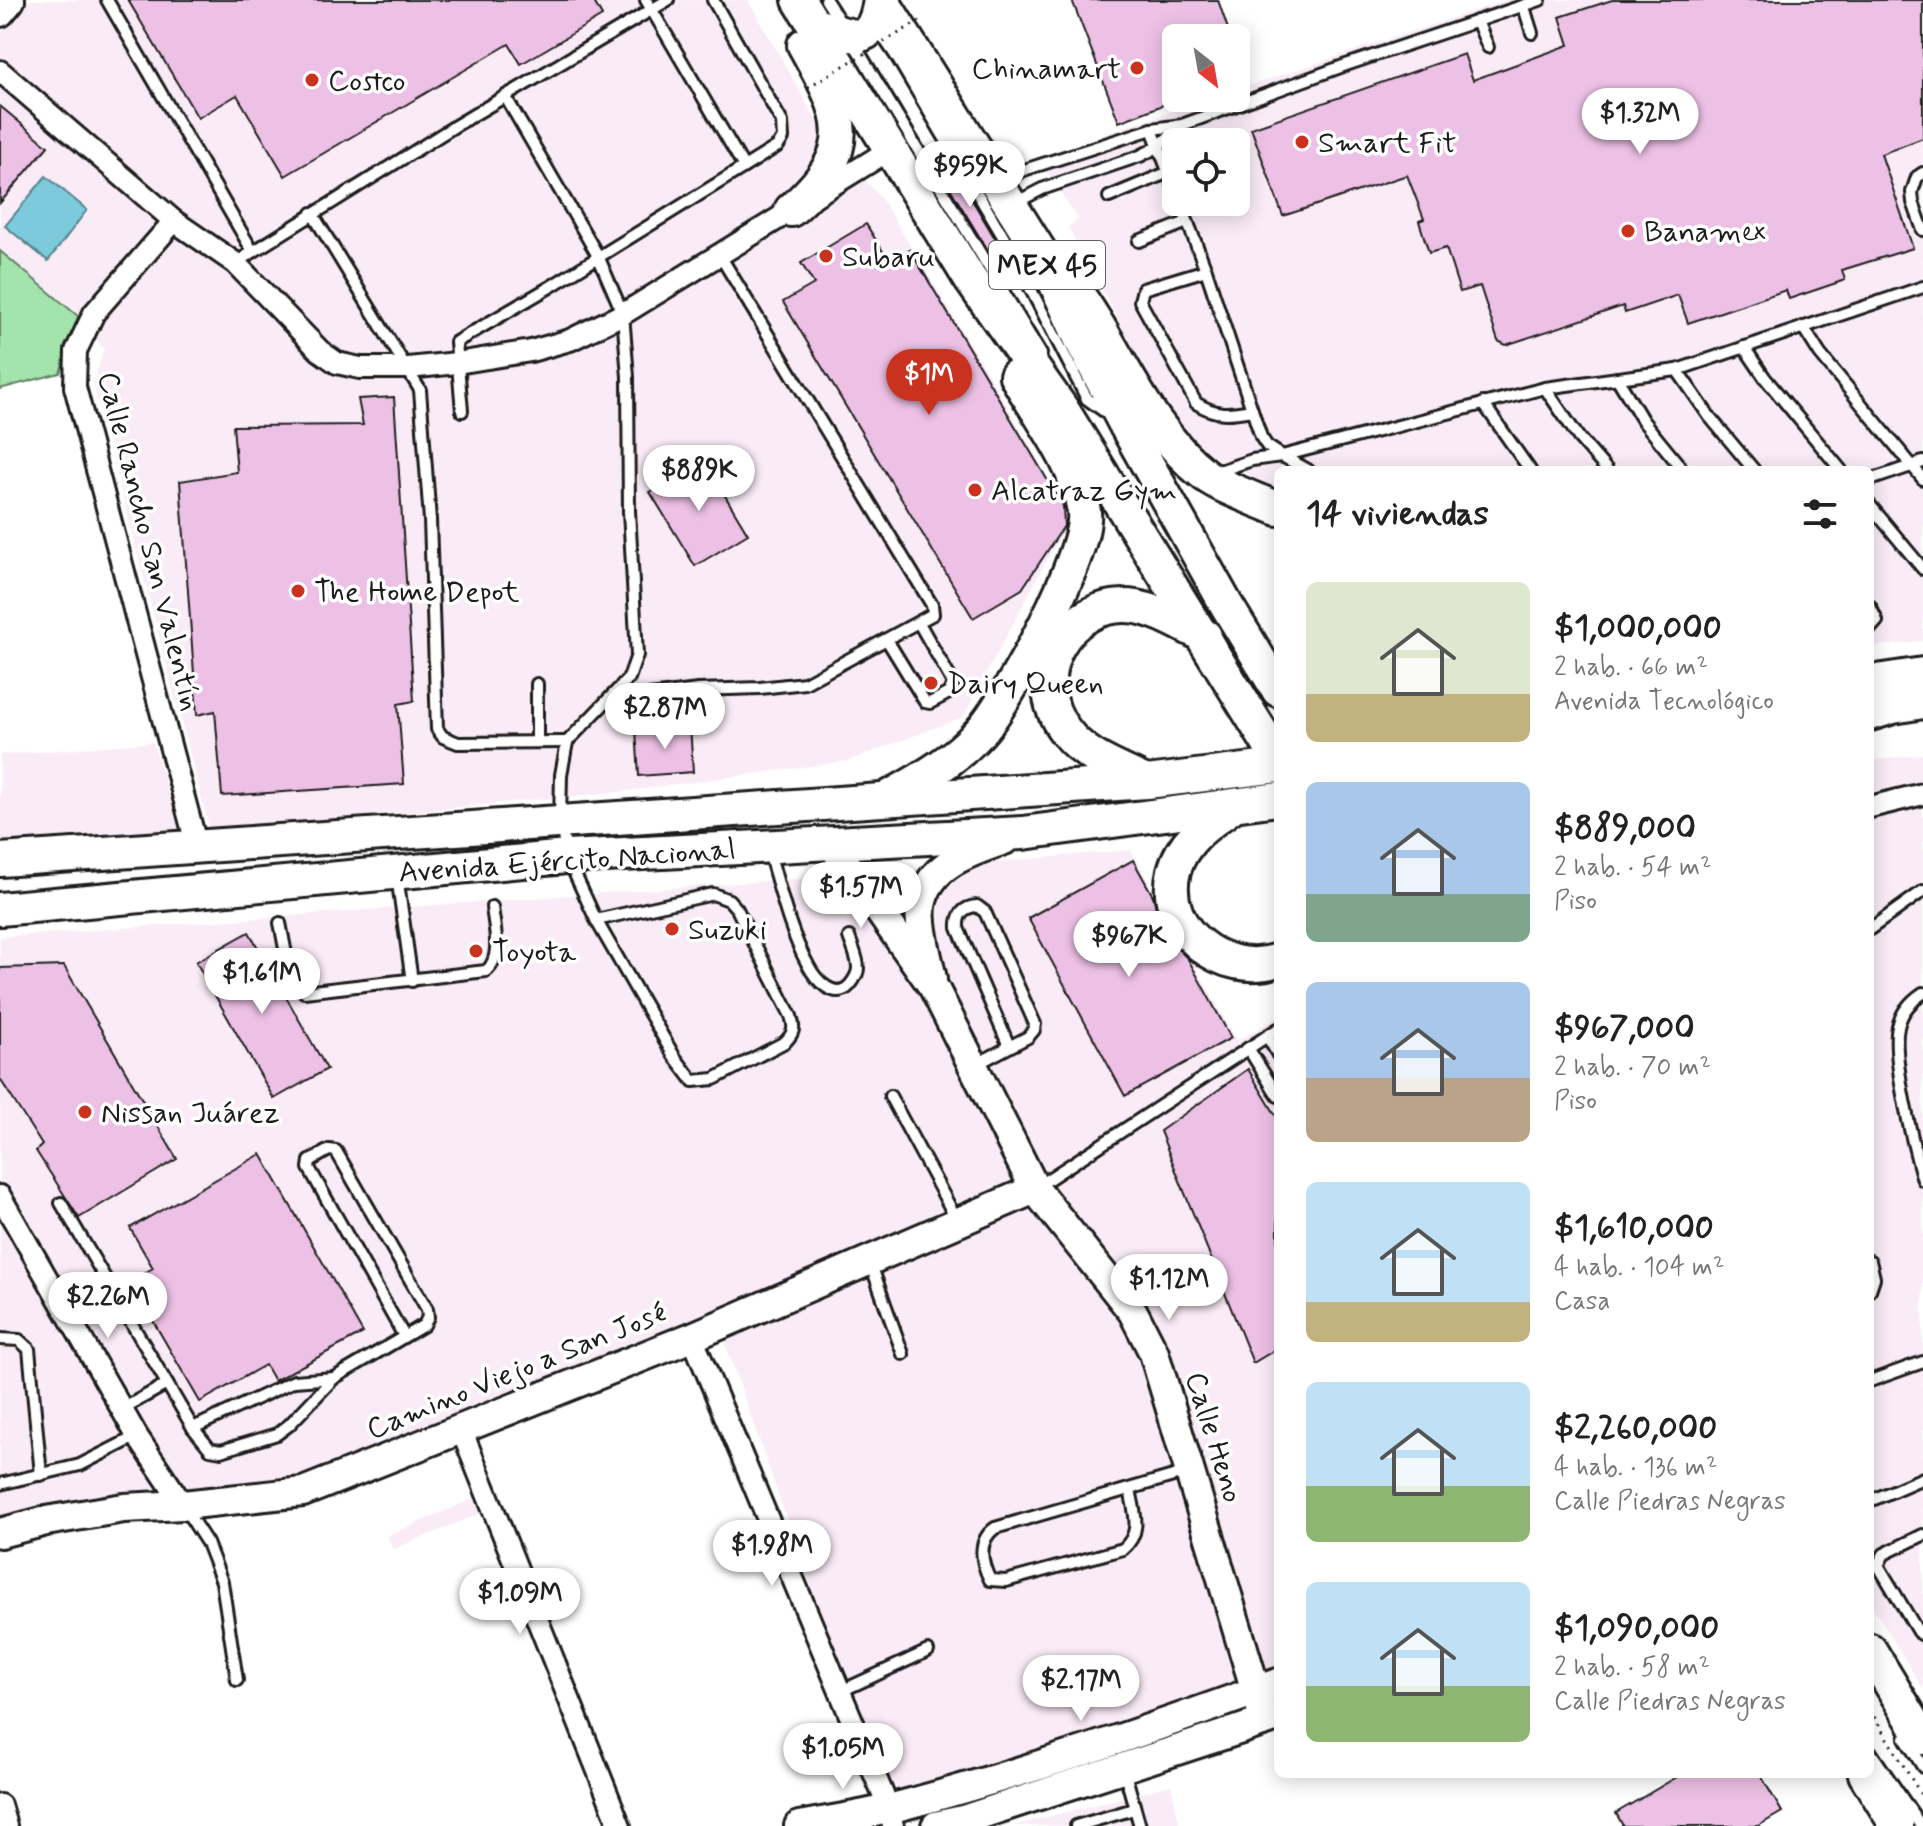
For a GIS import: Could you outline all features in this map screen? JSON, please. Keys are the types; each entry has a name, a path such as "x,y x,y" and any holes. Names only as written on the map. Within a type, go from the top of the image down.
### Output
{"main road":[{"path":"779,0 821,75 833,102 839,127 837,152 829,170 791,210"},
{"path":"813,8 871,15"},
{"name":"MEX 45","path":"813,8 891,149 970,279 1081,439 1274,752"},
{"name":"MEX 45","path":"871,15 1003,194 1044,258 1081,340 1126,426 1274,683"},
{"path":"1044,258 1081,300 1155,419 1174,443 1206,476 1274,507"},
{"path":"882,801 919,780 980,733 996,711 1052,608 1085,523 1079,489 1072,472 1005,357 970,279"},
{"path":"1147,782 1080,747 1066,733 1047,693 1048,668 1054,652 1080,623 1115,607 1137,607 1205,636"},
{"path":"1874,681 1923,674"},
{"path":"1874,713 1923,702"},
{"path":"1874,728 1923,722"},
{"name":"Avenida Ejército Nacional","path":"0,860 1147,782 1274,766"},
{"name":"Avenida Ejército Nacional","path":"0,909 567,857 1023,833 1274,800"},
{"path":"1233,806 1190,840 1179,859 1172,882 1176,909 1188,931 1217,958 1239,965 1260,966 1274,961"},
{"path":"1874,1658 1912,1734"},
{"path":"1867,1778 1897,1826"}],"street":[{"path":"0,12 10,0"},
{"path":"0,71 174,221 235,263 320,351 337,363 360,368 408,368 457,363 531,351 570,340 623,314 891,149"},
{"name":"Calle Rancho San Valentín","path":"174,221 94,313 76,351 75,387 197,847"},
{"path":"1874,806 1923,794"},
{"name":"Calle Heno","path":"934,988 921,906 929,886 941,868 966,854 1023,833"},
{"name":"Calle Heno","path":"831,843 934,988 1035,1189 1115,1288 1144,1331 1154,1353 1237,1625 1266,1687 1271,1719"},
{"name":"Camino Viejo a San José","path":"0,1533 46,1521 124,1508 303,1492 692,1337 1035,1189"},
{"path":"0,1196 137,1436 183,1505"},
{"path":"692,1337 891,1817"},
{"path":"461,1429 620,1826"},
{"path":"799,1826 891,1817 1266,1687"},
{"path":"936,1826 963,1820 1271,1719"},
{"path":"0,1805 6,1826"}],"lane":[{"path":"107,0 253,252"},
{"path":"235,263 649,5 668,0"},
{"path":"462,411 456,342 778,146 783,138 782,122 713,0"},
{"path":"1003,194 1024,170 1152,129 1182,125 1346,65 1540,0"},
{"path":"649,5 744,167"},
{"path":"1524,7 1532,33"},
{"path":"871,15 1049,367"},
{"path":"871,15 1008,245 1087,399 1126,426"},
{"path":"1477,21 1488,47"},
{"path":"505,96 598,256 623,314 637,655 629,678 567,742 561,775 560,820 567,857 596,920 674,1056 693,1081 714,1079 785,1042 792,1034 794,1026 791,1016 737,909 729,900 713,894 596,920"},
{"path":"1003,194 1042,189 1140,156 1158,147 1182,125"},
{"path":"1152,129 1162,156"},
{"path":"1923,173 1917,177 1912,192 1923,230"},
{"path":"1109,197 1162,175"},
{"path":"312,213 420,390 430,520 437,729 443,737 458,743 567,742"},
{"path":"1185,216 1261,437 1267,446 1301,466"},
{"path":"1139,241 1187,222"},
{"path":"609,701 698,690 805,683 933,614 932,605 719,254"},
{"path":"1206,270 1143,289 1140,301 1196,403 1210,412 1223,415 1252,410"},
{"path":"1206,476 1252,460 1282,456 1545,388 1677,370 1923,287"},
{"path":"1803,327 1820,354 1918,464 1923,479"},
{"path":"1744,347 1765,378 1838,466"},
{"path":"1677,370 1709,416 1751,466"},
{"path":"1617,378 1643,421 1680,466"},
{"path":"1545,388 1579,438 1604,466"},
{"path":"1065,393 1073,406 1081,439"},
{"path":"1483,403 1527,466"},
{"path":"1874,479 1918,464"},
{"path":"1874,510 1923,569"},
{"path":"887,640 925,702 930,703 949,693 953,683 919,623"},
{"path":"537,684 537,742"},
{"path":"767,846 808,966 829,989 838,992 848,988 858,967 849,937"},
{"path":"396,873 412,981"},
{"path":"1874,926 1923,891"},
{"path":"973,1066 1028,1037 1035,1024 985,912 971,906 961,912 958,928 1009,1046"},
{"path":"280,923 297,986 304,992 480,973 490,968 495,956 492,907"},
{"path":"1923,993 1906,1008 1898,1026 1897,1043 1923,1180"},
{"path":"1035,1189 1274,1032"},
{"path":"1267,1036 1274,1048"},
{"path":"1248,1048 1274,1090"},
{"path":"890,1096 958,1222"},
{"path":"61,1203 193,1428 210,1449 221,1451 277,1434 334,1378 424,1325 428,1317 427,1309 336,1151 329,1150 310,1161 309,1168 404,1336"},
{"path":"869,1260 903,1354"},
{"path":"0,1339 19,1340 26,1343 29,1349 41,1475"},
{"path":"1874,1380 1923,1362"},
{"path":"193,1428 294,1381 334,1378"},
{"path":"122,1409 167,1384"},
{"path":"0,1484 80,1465 137,1436"},
{"path":"1130,1489 1136,1534 1123,1549 1006,1581 990,1580 981,1545 986,1534 995,1528 1130,1489 1189,1472"},
{"path":"1874,1499 1923,1478"},
{"path":"183,1505 207,1543 219,1572 237,1680"},
{"path":"1923,1535 1884,1554 1879,1560 1879,1570 1918,1632 1923,1635"},
{"path":"839,1692 928,1651"},
{"path":"1912,1734 1923,1767"},
{"path":"1116,1739 1140,1826"},
{"path":"1874,1757 1921,1826"},
{"path":"1075,1826 1134,1809"}],"path":[{"path":"808,87 921,20"}],"shaded area":[{"path":"26,0 748,0 822,130 883,201 1005,402 1070,517 963,717 848,761 627,791 210,831 93,383 104,349 78,316 0,251 0,33"},
{"path":"1506,0 1923,0 1923,641 1874,647 1874,466 1274,466 1274,489 1208,453 1172,419 1068,227 1078,219 1037,157 1170,112 1250,112 1250,85"},
{"path":"153,742 181,836 0,847 0,755"},
{"path":"1923,754 1923,1689 1874,1609 1874,760"},
{"path":"1131,850 1237,1041 1274,1019 1274,1675 888,1808 716,1317 286,1485 0,1532 0,937 863,874"},
{"path":"473,1499 482,1513 394,1549 387,1536"},
{"path":"1171,1785 1180,1826 1013,1826"}],"green space":[{"path":"0,251 78,316 60,373 0,389"}],"water":[{"path":"46,176 87,210 48,261 5,226"}],"building":[{"name":"Costco","path":"128,0 593,0 602,16 521,64 509,44 285,176 237,95 198,118"},
{"name":"Chinamart","path":"1072,0 1218,0 1226,24 1162,24 1162,105 1119,122"},
{"path":"1612,0 1923,0 1923,138 1881,154 1913,248 1842,270 1845,280 1789,299 1786,290 1688,323 1678,295 1625,313 1623,306 1506,345 1498,341 1480,286 1460,292 1446,248 1429,253 1419,221 1424,219 1407,175 1283,216 1251,128 1464,54 1473,80 1569,45 1560,17"},
{"path":"0,106 48,146 0,203"},
{"path":"950,163 1002,250 991,256 939,170"},
{"path":"866,224 890,263 910,250 1063,506 1064,526 1022,589 973,618 783,302 814,284 801,263"},
{"name":"The Home Depot","path":"394,397 414,701 398,704 404,784 222,796 215,711 197,715 180,481 237,472 233,426 363,425 358,399"},
{"path":"703,459 748,534 695,566 650,492"},
{"path":"690,725 693,772 639,776 636,730"},
{"path":"1133,860 1153,896 1160,922 1172,943 1188,959 1231,1038 1125,1096 1028,918"},
{"path":"249,932 327,1069 274,1099 196,962"},
{"name":"Nissan Juárez","path":"64,966 177,1159 79,1218 36,1151 42,1145 0,1079 0,968"},
{"path":"1248,1069 1274,1112 1274,1350 1253,1363 1160,1131"},
{"path":"261,1154 363,1333 274,1381 265,1365 200,1402 130,1281 153,1268 130,1228"},
{"path":"1675,1778 1762,1778 1782,1812 1758,1826 1623,1826 1616,1813"}],"place":[{"name":"Chinamart","path":"1137,68"},
{"name":"Costco","path":"312,80"},
{"name":"Smart Fit","path":"1302,142"},
{"name":"Banamex","path":"1628,231"},
{"name":"Subaru","path":"826,256"},
{"name":"Alcatraz Gym","path":"975,490"},
{"name":"The Home Depot","path":"298,591"},
{"name":"Dairy Queen","path":"931,683"},
{"name":"Suzuki","path":"672,929"},
{"name":"Toyota","path":"476,951"},
{"name":"Nissan Juárez","path":"85,1112"}]}
